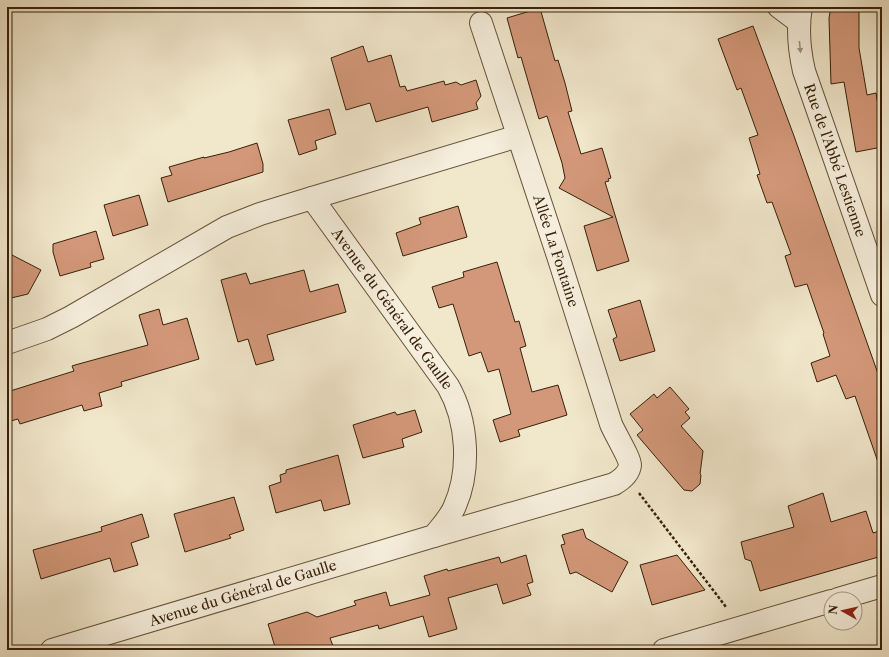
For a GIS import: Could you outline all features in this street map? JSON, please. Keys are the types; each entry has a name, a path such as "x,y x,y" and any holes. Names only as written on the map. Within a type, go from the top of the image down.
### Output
{"street":[{"path":"779,7 800,15"},
{"name":"Rue de l'Abbé Lestienne","path":"800,15 800,52 804,70 873,244 882,295"},
{"name":"Allée La Fontaine","path":"481,24 558,256 611,424 615,435 628,458 630,465 626,475"},
{"path":"7,343 47,329 71,317 228,227 260,214 518,136"},
{"name":"Avenue du Général de Gaulle","path":"312,198 448,386 459,410 464,435 465,450 462,481 459,496 454,509 434,536"},
{"name":"Avenue du Général de Gaulle","path":"52,650 614,484 626,475"},
{"path":"863,592 882,586"},
{"path":"664,650 823,603"}],"path":[{"path":"626,475 742,627"}],"building":[{"path":"831,7 859,7 859,48 867,95 876,93 878,105 882,104 882,147 856,152 844,82 831,84 829,18"},
{"path":"540,8 555,61 558,60 565,83 572,111 568,112 581,154 602,148 611,178 608,179 609,181 605,182 629,261 597,271 584,226 613,217 559,188 565,178 562,163 547,116 539,119 521,57 518,58 507,18"},
{"path":"753,26 794,136 882,385 882,464 879,465 855,396 846,399 836,375 817,382 811,363 830,356 823,334 824,333 807,284 795,287 785,256 791,254 772,202 767,203 757,175 760,174 749,138 758,135 741,88 737,90 718,39"},
{"path":"363,46 368,62 391,55 400,87 405,86 407,91 444,81 445,85 456,82 461,85 476,80 481,96 476,103 478,109 432,122 428,107 376,122 370,103 346,110 331,58"},
{"path":"329,109 336,134 315,141 317,149 299,155 288,120"},
{"path":"257,143 263,164 263,172 168,202 161,178 172,175 169,167 204,157 229,152"},
{"path":"139,195 148,225 113,236 104,205"},
{"path":"458,206 467,237 403,256 396,233 421,224 419,218"},
{"path":"96,231 104,259 90,263 91,267 60,276 53,252 53,244"},
{"path":"12,255 41,270 28,294 7,299 7,266"},
{"path":"497,262 515,322 519,321 526,346 520,348 532,392 558,385 567,415 518,430 520,436 500,442 493,420 511,414 499,369 488,372 481,352 469,356 453,304 439,308 432,287 464,277 463,272"},
{"path":"304,270 310,292 338,284 346,312 267,335 274,360 256,365 248,339 238,342 221,280 246,273 250,284"},
{"path":"640,300 655,351 620,361 613,339 617,337 608,310"},
{"path":"159,309 163,325 187,318 199,359 121,382 122,386 99,393 102,406 84,411 82,405 20,424 18,419 7,422 7,392 74,371 72,366 75,365 148,345 139,315"},
{"path":"670,387 689,409 685,412 690,418 681,426 703,451 700,484 692,491 684,490 637,435 643,430 630,414 654,394 657,398"},
{"path":"415,410 422,432 402,439 404,447 363,458 353,425 395,412 397,415"},
{"path":"338,455 350,504 324,511 321,500 276,513 269,486 281,482 280,475 286,473 286,470"},
{"path":"823,493 831,522 866,511 873,533 882,530 882,556 760,591 751,561 745,559 741,542 794,527 788,506"},
{"path":"234,497 244,530 229,535 231,538 185,552 174,514"},
{"path":"142,514 149,537 131,543 138,565 114,572 110,558 41,579 33,550 102,531 101,527"},
{"path":"583,529 586,538 628,562 612,592 576,572 570,574 561,545 565,544 562,535"},
{"path":"526,555 533,582 527,584 531,595 503,604 497,584 448,598 457,629 429,637 423,616 379,629 378,625 330,638 333,646 320,650 276,650 268,624 307,612 317,617 356,605 354,601 386,592 390,606 430,595 424,576 499,557 501,563"},
{"path":"677,555 705,590 652,605 640,565"}]}
